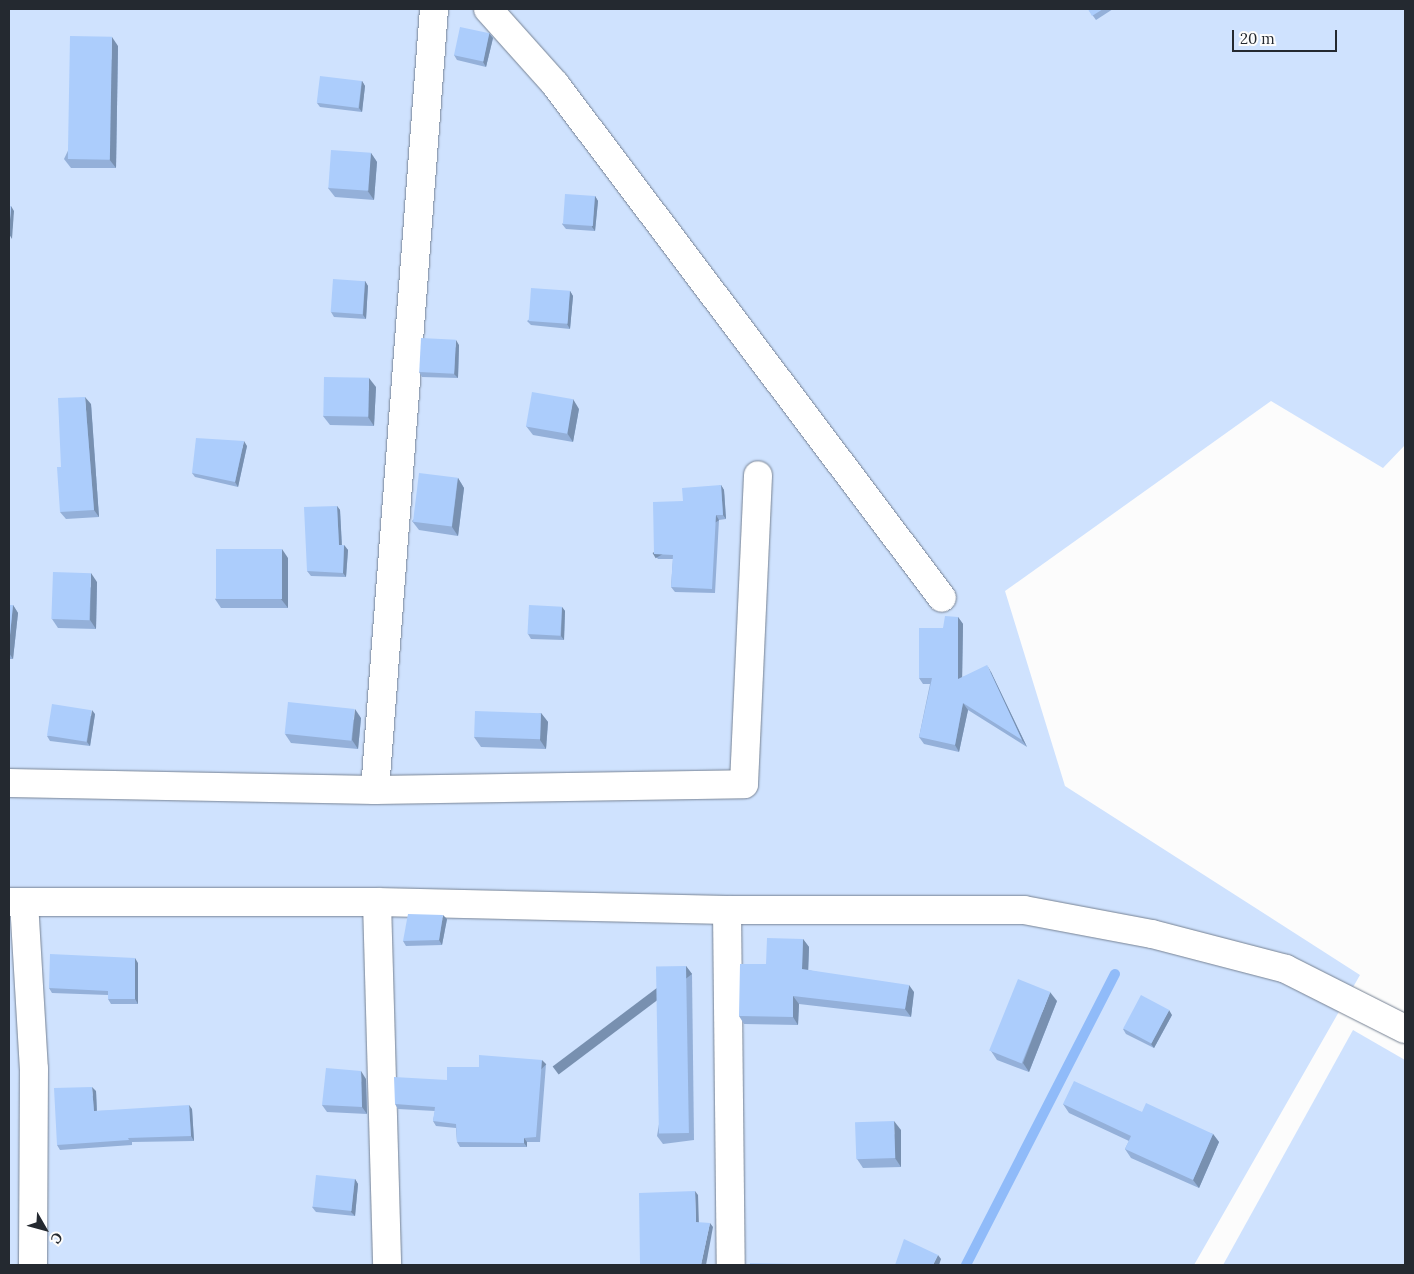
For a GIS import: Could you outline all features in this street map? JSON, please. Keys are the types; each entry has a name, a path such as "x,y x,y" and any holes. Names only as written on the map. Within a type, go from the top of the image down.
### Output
{"street":[{"path":"375,790 434,9"},
{"path":"488,9 556,84 942,598"},
{"path":"9,783 375,790 744,784 758,475"},
{"path":"33,1265 34,1069 16,902 377,902 727,910 1024,910 1152,934 1286,969 1405,1029"},
{"path":"377,902 387,1265"},
{"path":"727,910 731,1265"}],"shaded area":[{"path":"9,9 1405,9 1405,445 1383,468 1271,401 1005,591 1065,786 1360,975 1194,1265 9,1265"},
{"path":"1353,1030 1405,1060 1405,1265 1223,1265"}],"building":[{"path":"1088,9 1103,9 1092,16"},
{"path":"460,27 489,33 483,62 454,55"},
{"path":"70,36 112,37 110,160 68,159"},
{"path":"320,76 362,81 358,108 317,103"},
{"path":"331,150 371,153 368,191 328,188"},
{"path":"565,194 595,196 593,226 563,224"},
{"path":"9,206 11,206 9,231"},
{"path":"333,279 365,281 363,314 331,312"},
{"path":"531,288 570,291 568,324 529,321"},
{"path":"421,338 456,340 454,374 419,372"},
{"path":"324,377 369,378 368,417 323,416"},
{"path":"532,392 573,399 567,434 526,426"},
{"path":"85,397 94,510 60,512 57,467 61,467 58,398"},
{"path":"196,438 244,441 235,482 192,473"},
{"path":"419,473 458,478 452,526 413,522"},
{"path":"721,485 723,515 716,515 712,589 671,587 673,555 654,554 653,502 683,501 682,488"},
{"path":"337,506 339,545 344,545 343,573 307,571 304,507"},
{"path":"216,549 282,549 282,599 216,599"},
{"path":"53,572 91,573 89,620 51,619"},
{"path":"9,605 13,605 9,645"},
{"path":"529,605 562,607 560,636 527,634"},
{"path":"945,616 958,617 958,679 987,665 1022,740 963,703 955,745 919,737 932,678 919,678 919,628 943,628"},
{"path":"288,702 355,709 351,741 285,734"},
{"path":"52,704 92,710 87,742 47,736"},
{"path":"475,711 541,713 540,739 474,737"},
{"path":"408,914 443,915 439,940 403,941"},
{"path":"767,938 803,939 802,969 909,985 905,1009 793,996 793,1017 739,1016 740,964 766,964"},
{"path":"50,954 135,958 135,999 108,999 108,991 49,988"},
{"path":"686,966 689,1133 659,1133 656,967"},
{"path":"1018,979 1050,992 1022,1064 989,1050"},
{"path":"1141,995 1169,1010 1151,1044 1123,1029"},
{"path":"479,1055 542,1060 536,1137 524,1138 524,1143 457,1142 456,1124 433,1121 435,1107 395,1104 394,1077 447,1080 447,1067 479,1067"},
{"path":"326,1068 361,1071 362,1107 322,1105"},
{"path":"1074,1081 1142,1112 1146,1103 1213,1134 1193,1180 1125,1149 1131,1136 1063,1104"},
{"path":"92,1087 94,1111 189,1105 191,1136 128,1138 129,1140 57,1145 54,1088"},
{"path":"894,1121 895,1158 856,1159 855,1122"},
{"path":"316,1175 355,1179 351,1211 313,1207"},
{"path":"695,1191 696,1222 710,1223 701,1265 640,1265 639,1193"},
{"path":"904,1239 938,1255 933,1265 895,1265"},
{"path":"750,1263 798,1264 798,1265 750,1265"}],"waterway":[{"path":"966,1265 1115,974"}]}
